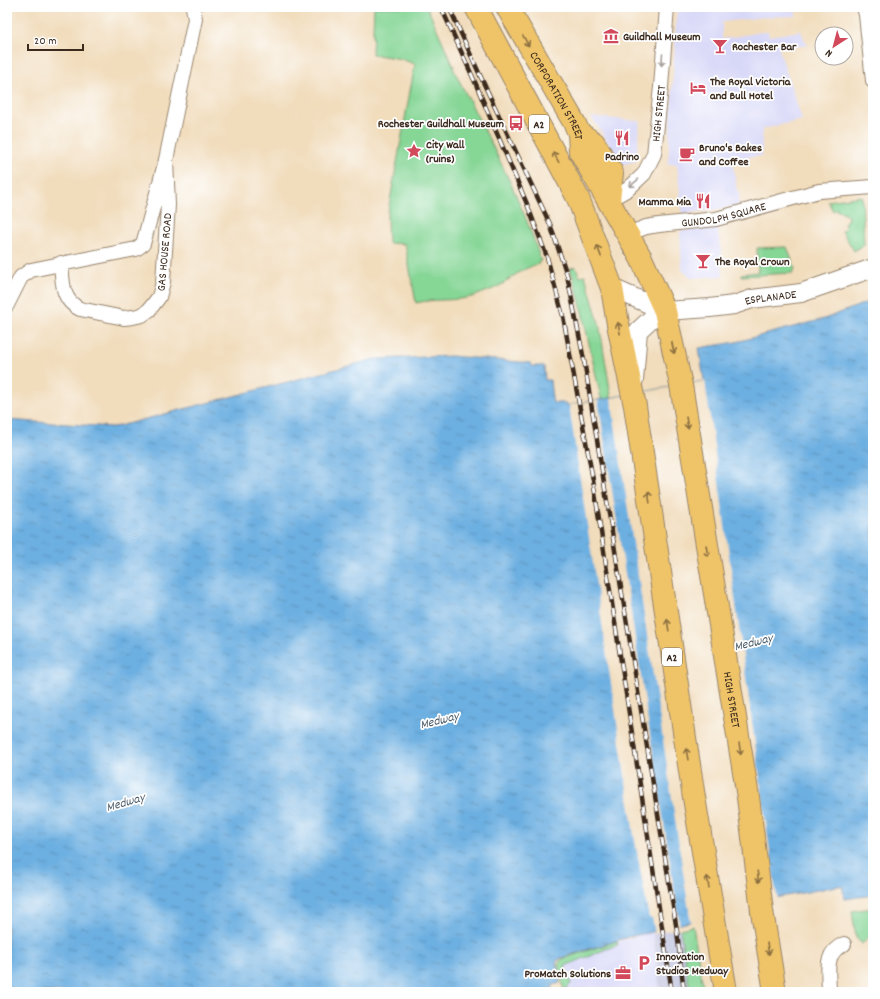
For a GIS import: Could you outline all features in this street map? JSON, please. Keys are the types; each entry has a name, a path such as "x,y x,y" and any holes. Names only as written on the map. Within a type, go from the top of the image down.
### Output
{"main road":[{"name":"A2","path":"476,7 582,205 612,288 633,393 681,713 726,992"},
{"name":"CORPORATION STREET","path":"507,7 579,133 594,143 612,173 609,200"},
{"path":"609,200 628,234"},
{"name":"HIGH STREET","path":"628,234 665,311 681,384 748,797 762,911 775,992"}],"street":[{"name":"GAS HOUSE ROAD","path":"7,305 19,282 25,274 31,270 136,249 143,244 166,160 195,19 193,7"},
{"name":"HIGH STREET","path":"609,200 628,189 644,174 654,154 667,7"},
{"path":"864,7 873,81"},
{"name":"GAS HOUSE ROAD","path":"61,263 63,291 65,296 74,306 80,309 124,318 142,314 155,304 162,290 164,274 168,206 166,160"},
{"name":"GUNDOLPH SQUARE","path":"628,234 646,227 716,219 819,191 873,187"},
{"name":"ESPLANADE","path":"633,393 638,331 652,317 665,311 734,305 752,299 801,293 873,268"},
{"name":"ESPLANADE","path":"612,288 665,311"},
{"path":"829,992 830,956 834,950 844,944"}],"shaded area":[{"path":"677,7 795,7 796,16 764,17 722,22 722,39 768,31 769,36 801,31 807,46 778,46 802,120 762,129 762,156 732,158 737,191 739,191 739,204 737,206 682,214 677,164 668,164"},
{"path":"591,117 640,121 636,161 621,165"},
{"name":"The Royal Crown","path":"717,226 723,276 692,278 682,270 680,231"},
{"path":"680,929 690,992 660,992 653,933"},
{"name":"Innovation Studios Medway","path":"646,933 653,933 660,992 564,992 558,964 562,959"}],"green space":[{"path":"374,7 427,7 454,67 453,68 523,211 541,261 538,262 539,264 529,267 497,287 475,296 461,299 416,303 405,244 388,243 387,217 415,64 401,59 372,54"},
{"path":"862,196 864,245 854,251 842,231 846,228 844,225 848,218 847,216 843,212 837,211 837,208 833,211 828,201"},
{"path":"787,247 795,268 793,273 741,276 741,274 758,272 757,248"},
{"path":"576,267 579,276 585,275 599,323 612,401 602,403 579,298 570,268"},
{"path":"873,908 873,933 862,944 856,938 852,911"},
{"path":"693,926 704,992 690,992 680,929"},
{"path":"617,941 618,945 565,966 571,984 564,991 558,964 562,959"}],"water":[{"name":"Medway","path":"873,300 873,895 845,899 842,886 836,886 780,897 660,930 628,937 561,958 556,962 560,983 553,985 553,988 542,992 7,992 7,420 112,427 119,426 375,359 451,356 531,363 532,366 544,366 545,380 550,380 553,403 566,403 566,405 569,405 704,381 699,348 736,342 824,319"}],"pier":[{"path":"705,381 774,881 778,900 691,924 611,398"},
{"path":"598,400 680,927 655,933 652,918 649,918 634,835 569,405"}],"railway":[{"path":"441,7 527,204 547,257 563,316 593,480 672,992"},
{"path":"449,7 550,224 567,275 584,360 677,931 684,992"}],"place":[{"name":"Guildhall Museum","path":"611,36"},
{"name":"Rochester Bar","path":"720,46"},
{"name":"The Royal Victoria and Bull Hotel","path":"698,88"},
{"name":"Rochester Guildhall Museum","path":"516,123"},
{"name":"Padrino","path":"622,138"},
{"name":"City Wall (ruins)","path":"414,151"},
{"name":"Bruno's Bakes and Coffee","path":"687,154"},
{"name":"Mamma Mia","path":"703,201"},
{"name":"The Royal Crown","path":"703,261"},
{"name":"Innovation Studios Medway","path":"644,963"},
{"name":"ProMatch Solutions","path":"623,973"}]}
